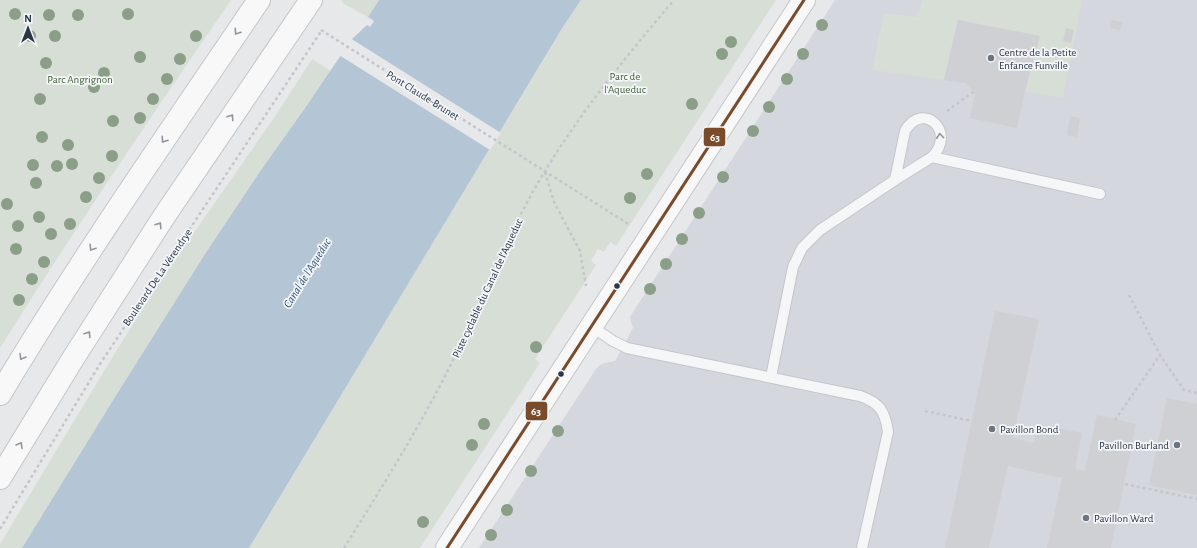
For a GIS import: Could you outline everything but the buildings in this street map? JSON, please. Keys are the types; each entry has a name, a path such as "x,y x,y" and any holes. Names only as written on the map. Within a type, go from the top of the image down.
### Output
{"main road":[{"path":"0,394 37,332 90,250 259,0"},
{"path":"0,478 74,356 158,225 311,0"},
{"path":"446,548 804,0"}],"lane":[{"path":"771,377 793,267 802,248 820,230 932,157 940,146 941,137 937,124 931,120 922,119 915,120 909,124 904,132 895,180"},
{"path":"932,157 1100,194"},
{"path":"591,326 613,341 627,348 771,377 860,396 871,400 881,409 886,419 888,432 862,548"}],"path":[{"name":"Piste cyclable du Canal de l'Aqueduc","path":"344,548 435,395 507,240 563,142 602,87 674,0"},
{"name":"Pont Claude-Brunet","path":"322,30 519,156 649,236"},
{"name":"Boulevard De La Vérendrye","path":"0,529 100,364 322,30"},
{"path":"947,111 973,92"},
{"path":"545,172 554,202 580,251 586,286"},
{"path":"1129,295 1160,355 1184,390 1197,392"},
{"path":"1115,420 1160,355"},
{"path":"925,411 972,421"},
{"path":"1125,484 1197,499"}],"shaded area":[{"path":"835,0 1197,0 1197,548 479,548 596,369 600,365 615,361 633,328 630,317"}],"green space":[{"name":"Parc Angrignon","path":"0,0 231,0 56,260 0,348"},
{"path":"341,0 379,0 368,17 344,4"},
{"name":"Parc de l'Aqueduc","path":"581,0 776,0 616,246 610,242 604,252 598,249 591,261 596,265 535,359 540,363 420,548 249,548 561,30"},
{"path":"922,0 1082,0 1063,98 1025,91 1040,36 958,20 944,80 872,70 884,13 918,17"},
{"path":"312,59 331,71 261,170 205,254 22,548 0,548 0,544 159,283 276,115"}],"water":[{"name":"Canal de l'Aqueduc","path":"379,0 581,0 561,30 249,548 22,548 205,254 261,170 352,39 367,25 370,27 374,21 368,17"}],"pier":[{"path":"350,38 501,133 490,150 339,55"}],"transit line":[{"name":"63","path":"447,548 804,0"}],"place":[{"name":"Centre de la Petite Enfance Funville","path":"991,58"},
{"name":"Pavillon Bond","path":"992,429"},
{"name":"Pavillon Burland","path":"1177,445"},
{"name":"Pavillon Ward","path":"1086,518"}]}
